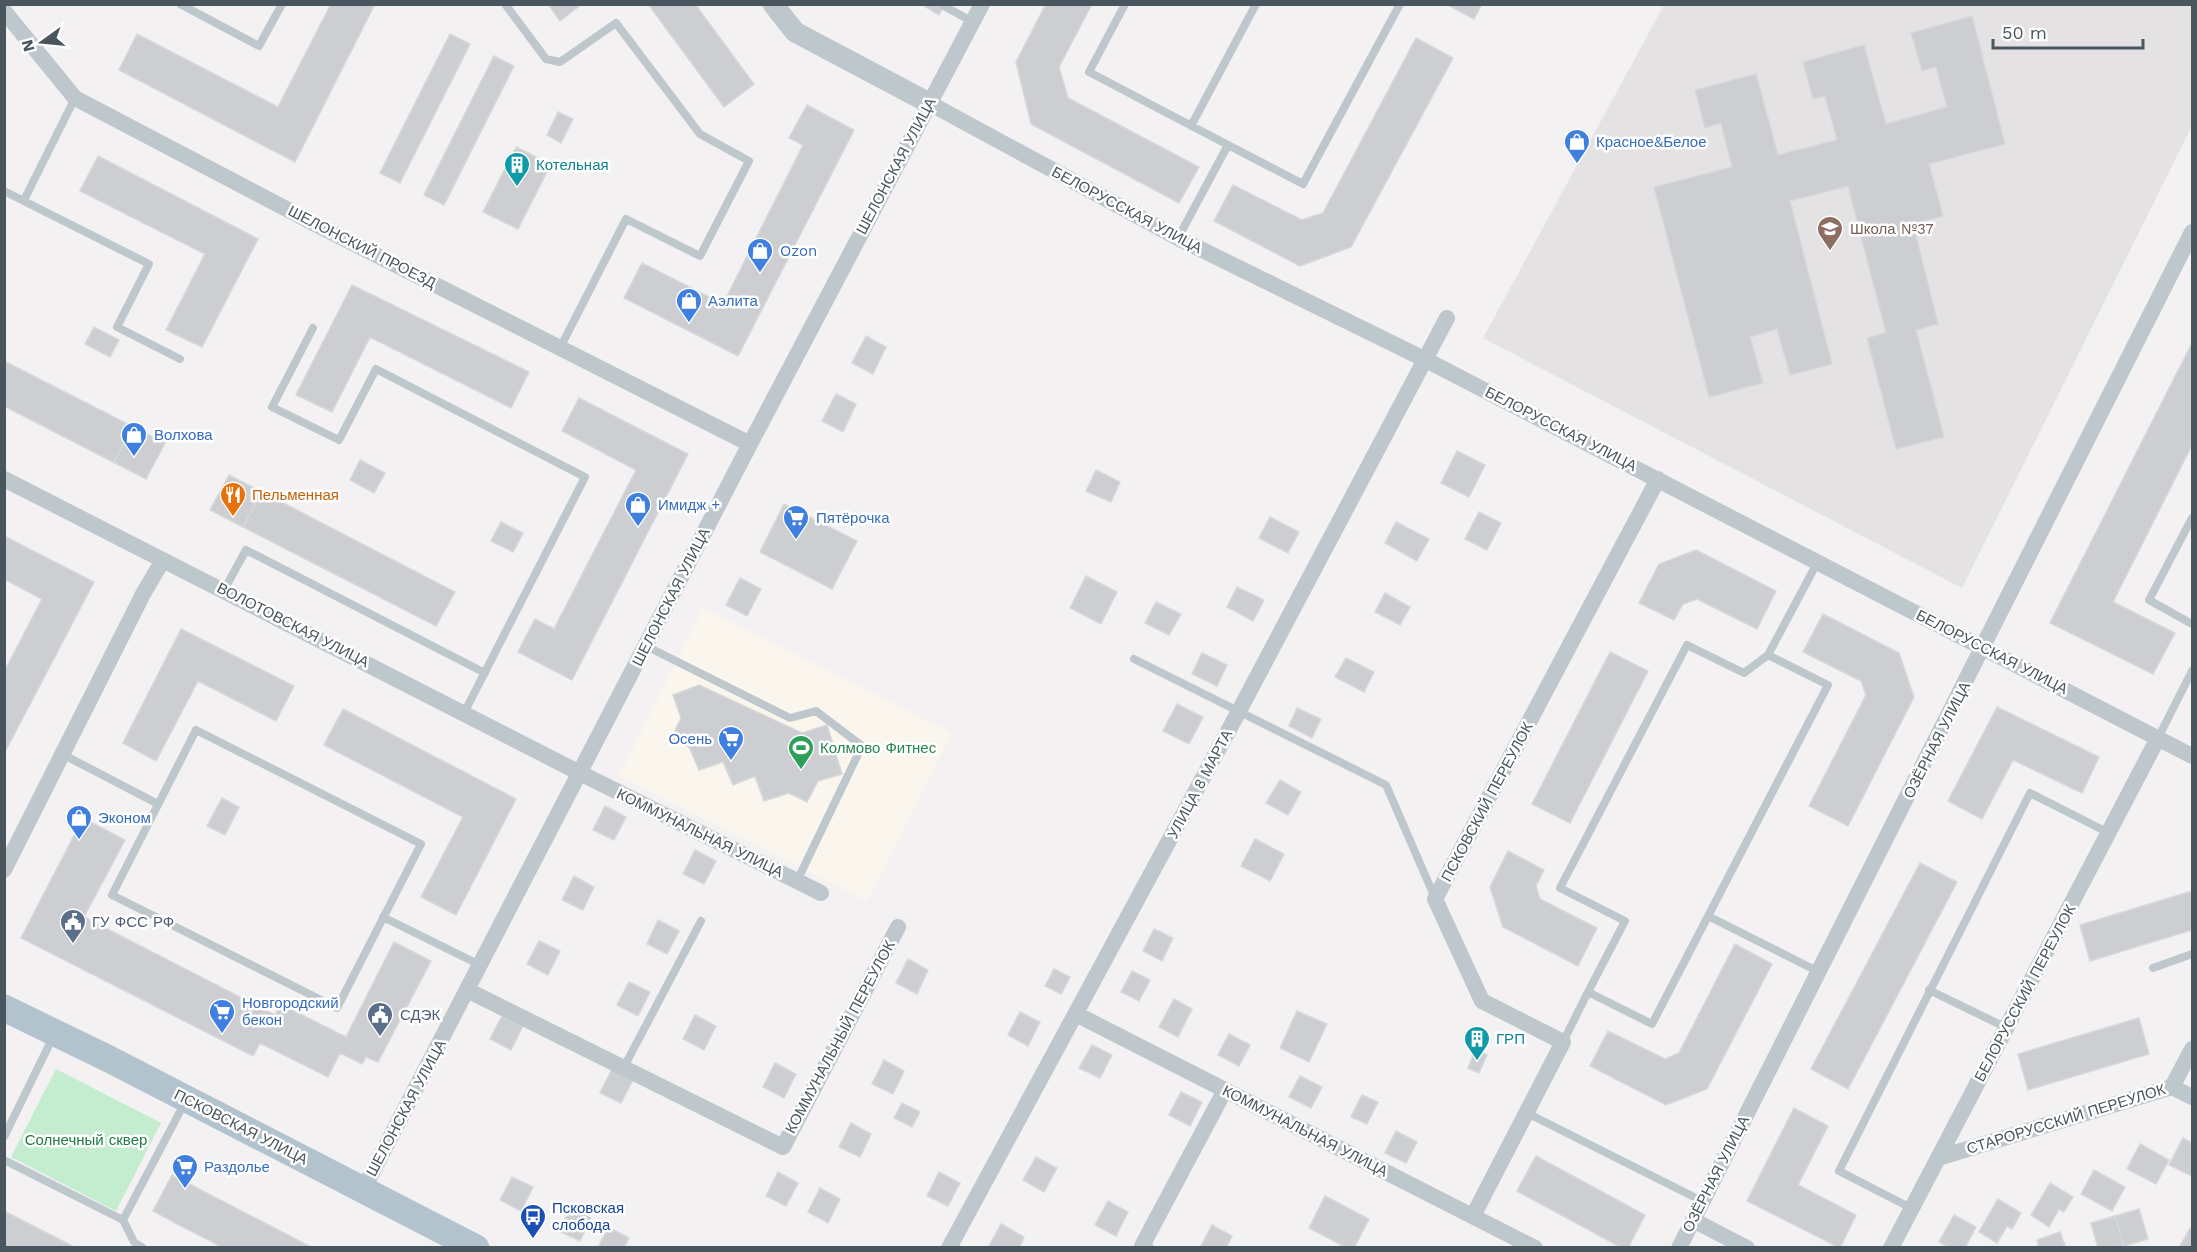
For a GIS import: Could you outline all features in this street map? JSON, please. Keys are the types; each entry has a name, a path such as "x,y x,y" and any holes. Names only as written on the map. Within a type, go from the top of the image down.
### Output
{"main road":[{"name":"ПСКОВСКАЯ УЛИЦА","path":"4,1008 187,1098 477,1248"}],"street":[{"path":"773,4 795,32 928,104"},
{"name":"ШЕЛОНСКАЯ УЛИЦА","path":"363,1190 750,444 982,4"},
{"name":"ШЕЛОНСКИЙ ПРОЕЗД","path":"4,11 75,98 305,218 750,444"},
{"name":"БЕЛОРУССКАЯ УЛИЦА","path":"928,104 1178,238 1426,360 2193,756"},
{"name":"ОЗЁРНАЯ УЛИЦА","path":"1679,1248 2193,232"},
{"name":"УЛИЦА 8 МАРТА","path":"949,1248 1239,711 1447,318"},
{"name":"ВОЛОТОВСКАЯ УЛИЦА","path":"4,479 580,773"},
{"name":"ПСКОВСКИЙ ПЕРЕУЛОК","path":"1563,1042 1482,1001 1436,899 1658,479"},
{"path":"4,870 9,851 64,755 143,594 163,560"},
{"name":"БЕЛОРУССКИЙ ПЕРЕУЛОК","path":"1891,1248 2158,738"},
{"name":"КОММУНАЛЬНАЯ УЛИЦА","path":"580,773 821,893"},
{"name":"КОММУНАЛЬНЫЙ ПЕРЕУЛОК","path":"624,1067 783,1147 898,927"},
{"path":"467,990 624,1067"},
{"name":"КОММУНАЛЬНАЯ УЛИЦА","path":"1076,1014 1534,1248"},
{"path":"1473,1216 1563,1042"},
{"path":"2172,1087 2193,1049"},
{"name":"СТАРОРУССКИЙ ПЕРЕУЛОК","path":"1938,1158 2172,1087 2193,1097"},
{"path":"1146,1248 1142,1246 1225,1090"},
{"path":"1693,1220 1747,1248"}],"lane":[{"path":"180,4 259,46 282,4"},
{"path":"505,4 546,59 560,62 616,23 700,134 749,161 700,256 626,219 560,348"},
{"path":"1125,4 1089,72 1303,184 1400,4"},
{"path":"1191,126 1256,4"},
{"path":"944,6 972,22"},
{"path":"24,200 75,98"},
{"path":"1178,238 1228,145"},
{"path":"4,191 149,264 117,327 180,359"},
{"path":"313,328 272,406 339,440 376,369 585,477 464,713"},
{"path":"2193,518 2149,600 2193,624"},
{"path":"224,590 246,550 485,673"},
{"path":"1563,1042 1625,921 1560,888 1687,645 1744,673 1768,655 1816,563"},
{"path":"646,646 790,718 816,711 862,746 797,881"},
{"path":"1588,992 1652,1024 1828,686 1768,655"},
{"path":"1134,659 1386,785 1436,899"},
{"path":"2158,738 2193,671"},
{"path":"196,729 420,844 383,917 337,1008 112,896 196,729"},
{"path":"64,755 158,804"},
{"path":"1911,1208 1839,1171 2030,793 2109,833"},
{"path":"1708,916 1819,972"},
{"path":"383,917 480,965"},
{"path":"624,1067 701,921"},
{"path":"2153,968 2193,954"},
{"path":"1929,990 2007,1029"},
{"path":"4,1137 55,1033"},
{"path":"123,1220 187,1098"},
{"path":"1527,1113 1702,1201"},
{"path":"4,1160 123,1220 134,1242 143,1248"}],"shaded area":[{"name":"Школа №37","path":"1664,5 2192,5 2192,126 1962,588 1483,338"},
{"path":"703,608 952,733 867,901 619,776"}],"green space":[{"name":"Солнечный сквер","path":"56,1069 161,1123 116,1211 11,1157"}],"building":[{"path":"331,4 375,4 295,162 119,70 137,34 278,107"},
{"path":"548,4 582,4 560,21"},
{"path":"648,4 695,4 754,84 724,107"},
{"path":"921,4 945,4 939,15"},
{"path":"1046,4 1092,4 1059,67 1068,98 1199,167 1179,203 1031,124 1016,62"},
{"path":"1446,4 1482,4 1474,19"},
{"path":"1972,16 2005,144 1929,164 1943,216 1913,224 1938,324 1916,330 1944,437 1896,449 1867,338 1886,333 1848,186 1790,201 1832,364 1790,375 1777,329 1750,337 1763,383 1709,397 1654,187 1732,167 1721,123 1705,128 1695,90 1756,74 1778,155 1837,140 1825,96 1813,99 1803,62 1864,45 1886,124 1947,107 1936,67 1922,71 1911,33"},
{"path":"450,34 470,44 400,183 380,173"},
{"path":"1416,38 1453,58 1351,247 1300,266 1214,221 1233,185 1302,220 1323,213"},
{"path":"494,56 514,66 444,205 424,195"},
{"path":"807,105 854,130 738,356 624,298 642,263 723,304 803,145 789,138"},
{"path":"558,112 573,119 561,143 547,135"},
{"name":"Котельная","path":"516,147 551,164 518,229 483,212"},
{"path":"98,156 258,239 202,347 166,330 205,254 80,191"},
{"path":"352,285 529,372 511,408 370,337 332,412 296,395"},
{"path":"94,327 119,340 110,357 85,344"},
{"path":"866,336 886,347 873,374 852,363"},
{"path":"2192,343 2192,445 2113,602 2175,633 2153,674 2050,623"},
{"path":"4,361 165,443 146,479 4,406"},
{"path":"836,394 856,404 843,432 822,421"},
{"path":"579,398 688,454 572,680 518,652 535,619 554,629 636,470 562,431"},
{"path":"133,427 165,443 146,479 114,462"},
{"path":"1457,451 1485,465 1469,497 1441,483"},
{"path":"360,460 385,473 374,493 350,480"},
{"path":"1096,470 1120,482 1111,502 1086,491"},
{"path":"229,475 262,492 243,527 210,510"},
{"path":"262,492 455,592 436,626 243,527"},
{"path":"784,504 857,541 832,589 760,552"},
{"path":"1479,512 1501,523 1487,550 1465,539"},
{"path":"1270,517 1299,532 1288,553 1259,538"},
{"path":"501,522 523,533 513,552 491,541"},
{"path":"1396,522 1429,539 1417,561 1385,543"},
{"path":"4,536 94,582 4,754 4,672 42,599 4,579"},
{"path":"1696,550 1776,591 1757,629 1697,599 1683,604 1674,620 1639,603 1659,564"},
{"path":"1086,576 1117,592 1101,624 1070,608"},
{"path":"740,578 761,589 747,616 726,605"},
{"path":"1237,587 1264,600 1253,621 1227,607"},
{"path":"1385,593 1410,607 1400,625 1375,612"},
{"path":"1156,602 1181,614 1169,635 1145,623"},
{"path":"1823,614 1899,653 1914,697 1848,826 1809,806 1866,695 1861,681 1803,652"},
{"path":"181,629 294,686 276,721 198,681 156,761 123,743"},
{"path":"1610,652 1648,671 1570,823 1532,804"},
{"path":"1202,653 1227,665 1217,686 1192,674"},
{"path":"1346,658 1374,672 1364,692 1335,677"},
{"path":"699,685 802,733 827,725 842,774 818,781 807,802 789,793 764,801 755,776 733,785 723,762 699,770 689,747 671,739 681,718 673,695"},
{"path":"1177,704 1203,717 1189,744 1163,731"},
{"path":"1997,707 2099,757 2082,793 2013,760 1982,819 1948,801"},
{"path":"1297,708 1321,719 1312,738 1289,726"},
{"path":"343,709 516,799 456,915 421,897 463,817 324,745"},
{"path":"1280,780 1301,792 1288,815 1266,803"},
{"path":"222,798 239,807 225,835 207,826"},
{"path":"605,806 626,817 614,840 593,830"},
{"path":"83,818 125,840 84,917 275,1015 280,1004 346,1037 394,942 431,961 378,1062 366,1057 362,1064 340,1053 328,1077 260,1043 253,1056 21,938"},
{"path":"1255,839 1284,854 1270,881 1241,866"},
{"path":"695,850 716,861 704,884 683,874"},
{"path":"1508,851 1544,870 1536,886 1540,899 1597,928 1578,966 1503,927 1490,887"},
{"path":"1920,863 1957,882 1848,1089 1811,1069"},
{"path":"574,876 594,887 583,910 562,900"},
{"path":"2192,891 2192,930 2090,961 2080,925"},
{"path":"658,920 679,931 667,954 647,944"},
{"path":"1154,929 1173,938 1162,961 1143,951"},
{"path":"539,941 560,951 548,975 527,964"},
{"path":"1735,944 1772,964 1707,1089 1666,1105 1590,1066 1608,1031 1665,1059 1679,1053"},
{"path":"908,959 928,970 917,994 896,983"},
{"path":"1054,969 1070,977 1061,994 1045,986"},
{"path":"1132,971 1150,980 1139,1001 1121,992"},
{"path":"629,982 650,992 638,1016 617,1005"},
{"path":"1174,999 1192,1009 1178,1037 1159,1027"},
{"path":"1297,1011 1327,1024 1309,1062 1280,1048"},
{"path":"1020,1012 1040,1022 1028,1046 1008,1035"},
{"path":"695,1015 716,1026 704,1050 683,1039"},
{"path":"502,1016 523,1026 511,1050 490,1039"},
{"path":"2139,1018 2149,1054 2028,1090 2018,1054"},
{"path":"1229,1034 1250,1045 1239,1066 1218,1055"},
{"path":"1092,1045 1112,1055 1100,1078 1079,1068"},
{"name":"ГРП","path":"1475,1050 1487,1055 1479,1073 1468,1068"},
{"path":"884,1060 904,1071 893,1094 872,1084"},
{"path":"775,1063 796,1074 784,1098 763,1087"},
{"path":"612,1069 633,1080 621,1103 600,1093"},
{"path":"1300,1076 1322,1087 1311,1108 1289,1097"},
{"path":"1181,1092 1202,1102 1190,1126 1169,1115"},
{"path":"1362,1095 1378,1102 1367,1124 1351,1117"},
{"path":"902,1103 920,1112 912,1127 894,1118"},
{"path":"1794,1108 1828,1126 1798,1185 1856,1215 1840,1248 1747,1201"},
{"path":"851,1123 871,1134 860,1157 839,1147"},
{"path":"1396,1131 1417,1142 1406,1163 1385,1153"},
{"path":"2183,1138 2192,1143 2192,1176 2169,1165"},
{"path":"2140,1144 2169,1160 2156,1184 2127,1169"},
{"path":"1536,1156 1645,1215 1628,1248 1622,1248 1517,1191"},
{"path":"1036,1157 1057,1168 1044,1192 1023,1180"},
{"path":"2094,1170 2125,1187 2112,1211 2081,1194"},
{"path":"778,1172 798,1183 786,1206 766,1196"},
{"path":"939,1172 960,1183 948,1206 927,1196"},
{"path":"172,1175 313,1248 224,1248 179,1225 153,1211"},
{"path":"512,1177 533,1187 521,1211 500,1200"},
{"path":"2050,1183 2073,1197 2064,1212 2059,1209 2049,1227 2031,1215"},
{"path":"820,1188 840,1199 828,1223 808,1212"},
{"path":"1325,1196 1369,1219 1354,1248 1347,1248 1309,1228"},
{"path":"1998,1199 2021,1213 2012,1229 2007,1226 1997,1243 1979,1232"},
{"path":"1108,1201 1128,1212 1116,1236 1095,1225"},
{"path":"571,1207 591,1218 580,1241 559,1231"},
{"path":"2139,1209 2148,1239 2124,1246 2115,1216"},
{"path":"4,1211 76,1248 5,1248"},
{"path":"1954,1215 1976,1227 1965,1248 1950,1248 1939,1242"},
{"path":"2115,1216 2124,1246 2098,1248 2091,1223"},
{"path":"1001,1224 1024,1237 1019,1248 988,1248"},
{"path":"1212,1225 1232,1236 1226,1248 1200,1248"},
{"path":"608,1227 629,1238 624,1248 598,1248"},
{"path":"2190,1228 2192,1248 2179,1248"},
{"path":"2060,1232 2066,1248 2039,1248 2037,1240"}],"place":[{"name":"Красное&Белое","path":"1577,165"},
{"name":"Котельная","path":"517,188"},
{"name":"Школа №37","path":"1830,252"},
{"name":"Ozon","path":"760,274"},
{"name":"Аэлита","path":"689,324"},
{"name":"Волхова","path":"134,458"},
{"name":"Пельменная","path":"233,518"},
{"name":"Имидж +","path":"638,528"},
{"name":"Пятёрочка","path":"796,541"},
{"name":"Осень","path":"731,762"},
{"name":"Колмово Фитнес","path":"801,771"},
{"name":"Эконом","path":"79,841"},
{"name":"ГУ ФСС РФ","path":"73,945"},
{"name":"Новгородский бекон","path":"222,1035"},
{"name":"СДЭК","path":"380,1038"},
{"name":"ГРП","path":"1477,1062"},
{"name":"Раздолье","path":"185,1190"},
{"name":"Псковская слобода","path":"533,1240"}]}
